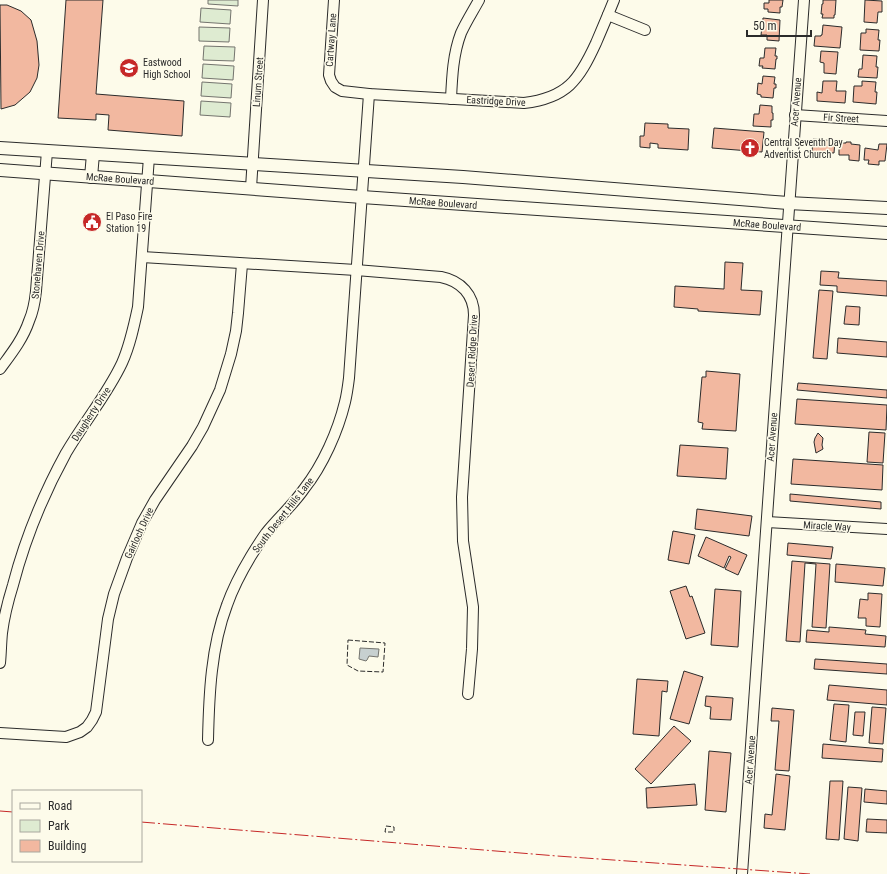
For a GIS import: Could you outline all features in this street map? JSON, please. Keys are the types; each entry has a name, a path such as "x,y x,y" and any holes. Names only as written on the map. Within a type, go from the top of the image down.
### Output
{"main road":[{"path":"0,148 463,177 788,203 887,208"},
{"path":"92,176 93,154"},
{"name":"McRae Boulevard","path":"0,170 362,197 887,233"}],"street":[{"name":"Linum Street","path":"251,188 263,0"},
{"name":"Cartway Lane","path":"334,0 329,75 331,81 342,91 369,94"},
{"path":"451,99 454,61 457,46 466,23 479,0"},
{"name":"Eastridge Drive","path":"369,94 524,103 536,102 550,98 572,84 581,73 614,0"},
{"name":"Acer Avenue","path":"742,874 788,203 804,0"},
{"path":"608,15 645,30"},
{"path":"364,171 369,94"},
{"name":"Fir Street","path":"795,115 887,121"},
{"name":"Stonehaven Drive","path":"0,369 19,342 26,329 35,303 47,151"},
{"name":"Daugherty Drive","path":"0,663 1,632 8,601 16,570 41,502 65,454 115,377 128,350 138,307 149,157"},
{"name":"South Desert Hills Lane","path":"208,740 214,656 226,605 251,556 267,532 306,488 317,470 338,426 345,401 349,378 364,171"},
{"name":"Desert Ridge Drive","path":"142,257 356,270 447,278 455,281 468,293 474,309 462,497 463,541 473,607 472,649 468,694"},
{"name":"Gairloch Drive","path":"0,732 66,736 80,732 87,727 96,712 108,619 114,594 142,523 155,500 192,446 203,427 220,390 236,331 242,264"},
{"name":"Miracle Way","path":"767,522 887,530"}],"green space":[{"path":"208,0 238,0 238,6 208,4"},
{"path":"201,8 231,10 230,24 200,22"},
{"path":"199,27 230,28 229,42 199,41"},
{"path":"204,46 235,47 234,61 203,60"},
{"path":"203,64 234,66 233,80 202,78"},
{"path":"202,82 232,84 231,98 201,96"},
{"path":"201,101 231,103 230,117 200,115"}],"shaded area":[{"path":"360,648 379,649 378,657 369,656 366,661 359,659"}],"building":[{"name":"Eastwood High School","path":"66,0 103,0 96,94 184,101 182,136 108,130 109,115 96,114 96,120 58,118"},
{"path":"769,0 783,0 782,7 780,7 780,13 768,12 768,9 764,9 764,3 769,3"},
{"path":"823,0 836,0 834,18 822,18 823,14 821,14"},
{"path":"865,0 882,1 882,12 878,12 877,23 864,22"},
{"path":"0,5 7,5 21,11 31,20 37,41 39,65 37,78 30,92 15,105 1,109"},
{"path":"763,18 780,20 779,41 767,40 767,35 761,35"},
{"path":"823,25 842,27 840,48 814,46 815,36 822,35"},
{"path":"866,29 879,30 879,51 860,50 861,33 866,33"},
{"path":"765,48 776,48 775,56 777,56 777,59 775,69 762,68 763,66 759,66 760,58 764,58"},
{"path":"821,51 838,52 836,74 824,73 824,63 820,62"},
{"path":"863,55 877,56 877,78 858,77 859,69 862,69"},
{"path":"763,76 775,77 774,84 776,84 776,88 774,88 773,98 761,97 761,95 757,94 758,83 762,84"},
{"path":"823,81 837,81 836,91 846,91 845,103 817,101 817,92 822,93"},
{"path":"862,81 876,82 876,104 853,102 854,86 862,86"},
{"path":"760,105 772,106 773,120 771,120 771,127 753,126 754,114 759,114"},
{"path":"645,123 668,124 668,128 689,129 688,150 658,148 658,144 650,143 650,148 640,147 640,136 644,136"},
{"path":"714,128 764,132 762,152 712,148"},
{"path":"813,139 835,141 834,153 812,152"},
{"path":"846,142 860,145 859,161 849,160 849,155 839,155 839,143"},
{"path":"879,144 887,144 885,161 879,161 879,165 868,164 869,160 864,160 865,148 878,150"},
{"path":"725,262 743,263 741,290 762,291 760,315 698,311 698,309 674,307 675,286 724,289"},
{"path":"821,271 839,272 838,278 887,281 887,296 837,292 837,286 820,285"},
{"path":"819,290 833,291 827,359 813,358"},
{"path":"846,306 860,307 859,325 844,324"},
{"path":"838,338 887,342 887,357 837,353"},
{"path":"706,371 740,374 736,431 702,429 703,423 698,422 702,377 706,377"},
{"path":"798,383 887,390 887,398 797,390"},
{"path":"797,399 887,405 886,430 795,424"},
{"path":"869,432 885,433 883,463 867,462"},
{"path":"818,433 823,438 823,449 816,453 814,442"},
{"path":"680,445 728,448 726,479 677,476"},
{"path":"793,459 883,465 882,490 791,484"},
{"path":"790,494 881,502 881,509 790,501"},
{"path":"697,509 752,516 749,536 695,529"},
{"path":"673,531 695,535 689,564 668,560"},
{"path":"706,537 747,555 738,575 725,569 731,557 729,556 724,568 698,556"},
{"path":"788,543 833,547 831,559 787,555"},
{"path":"792,561 830,564 826,628 812,627 816,564 805,563 800,642 786,641"},
{"path":"836,564 885,568 883,586 835,582"},
{"path":"686,586 690,597 692,596 705,633 686,639 670,591"},
{"path":"715,589 741,591 738,647 711,645"},
{"path":"868,593 882,594 880,627 866,626 866,618 858,618 860,599 868,600"},
{"path":"829,627 866,630 865,634 886,636 885,647 806,642 807,630 829,632"},
{"path":"815,659 887,664 887,674 814,669"},
{"path":"684,671 703,677 689,724 670,719"},
{"path":"637,679 668,681 667,692 662,691 659,736 633,734"},
{"path":"829,685 887,690 887,705 827,700"},
{"path":"706,696 733,698 731,720 710,719 711,707 705,706"},
{"path":"834,704 849,705 846,742 830,740"},
{"path":"872,707 886,708 883,744 869,743"},
{"path":"772,708 794,710 789,771 775,770 779,721 771,721"},
{"path":"855,712 865,712 863,736 853,735"},
{"path":"674,726 691,741 651,784 635,769"},
{"path":"823,744 883,749 882,762 822,758"},
{"path":"709,751 731,753 726,812 705,810"},
{"path":"776,774 790,776 785,830 764,828 765,814 772,815"},
{"path":"830,781 843,781 839,840 826,839"},
{"path":"695,784 697,805 647,808 646,788"},
{"path":"848,787 862,788 858,841 844,839"},
{"path":"865,789 887,791 887,804 864,802"},
{"path":"867,819 887,820 887,833 866,832"}],"fence":[{"path":"348,640 385,643 383,672 358,671 347,665 348,640"},
{"path":"386,826 394,827 394,832 385,832 386,826"}],"power":[{"path":"0,811 12,812"},
{"path":"142,822 557,856 810,874"}],"place":[{"name":"Eastwood High School","path":"129,68"},
{"name":"Central Seventh Day Adventist Church","path":"750,148"},
{"name":"El Paso Fire Station 19","path":"92,222"}]}
